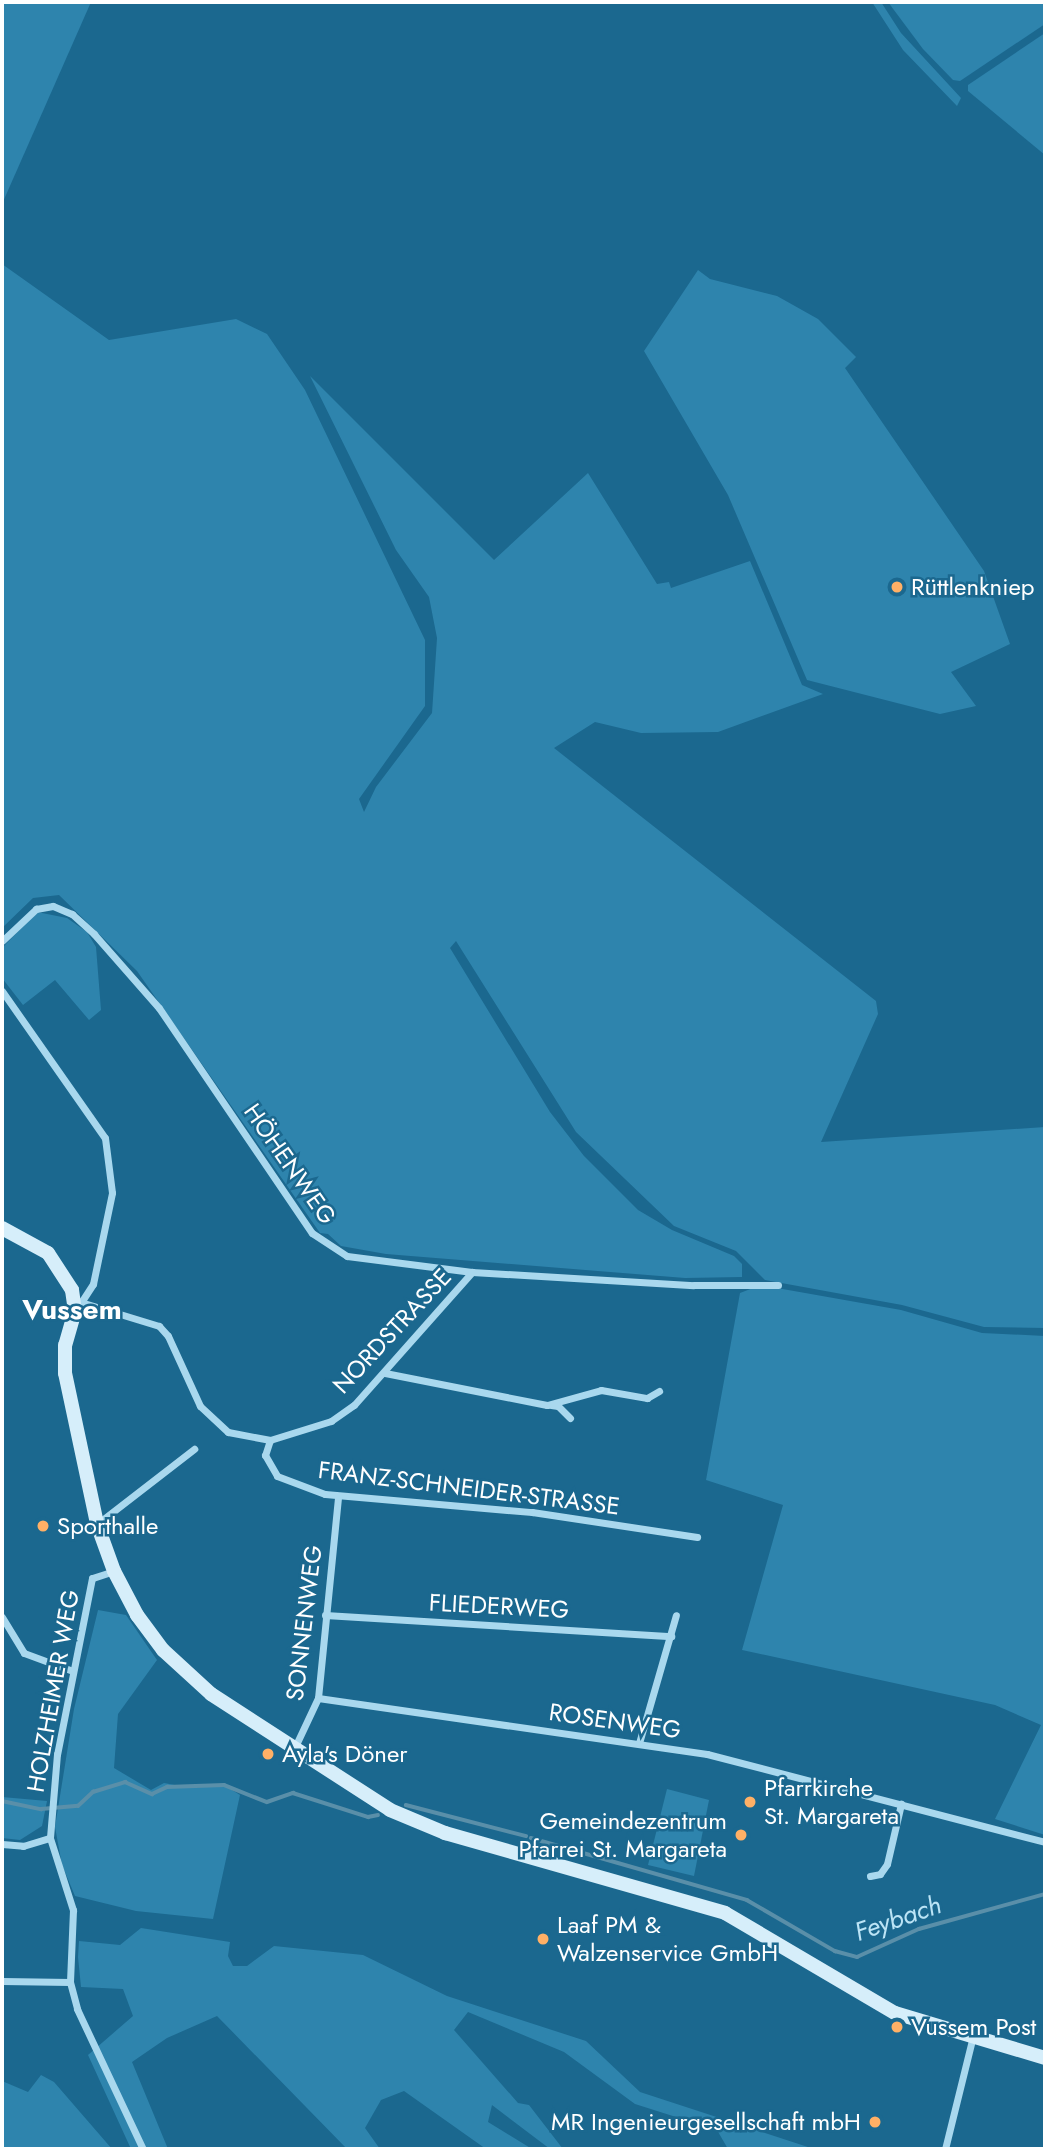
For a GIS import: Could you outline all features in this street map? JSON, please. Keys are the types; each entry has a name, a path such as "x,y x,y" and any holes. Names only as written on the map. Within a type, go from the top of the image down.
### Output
{"main road":[{"path":"3,1226 48,1253 67,1279 78,1301 65,1345 65,1373 97,1524 114,1571 163,1650 211,1694 390,1810 444,1833 726,1913 895,2013 972,2040 1045,2059"}],"street":[{"name":"HÖHENWEG","path":"2,941 36,909 53,906 72,914 94,934 159,1008 303,1221 330,1249 346,1256 472,1272 694,1285 778,1285"},
{"path":"2,991 105,1138 112,1193 93,1284 78,1301"},
{"name":"NORDSTRASSE","path":"78,1301 159,1326 168,1336 200,1406 228,1432 270,1440 331,1421 354,1405 386,1373 472,1272"},
{"path":"386,1373 558,1406 570,1418"},
{"path":"547,1405 601,1390 647,1398 659,1391"},
{"name":"FRANZ-SCHNEIDER-STRASSE","path":"270,1440 265,1455 276,1476 338,1496 532,1512 697,1537"},
{"path":"97,1524 194,1449"},
{"name":"SONNENWEG","path":"294,1750 318,1698 338,1496"},
{"name":"HOLZHEIMER WEG","path":"114,1571 92,1578 52,1797 50,1838 73,1910 70,1982 77,2009 143,2149"},
{"name":"FLIEDERWEG","path":"325,1615 671,1636"},
{"path":"639,1743 676,1615"},
{"path":"2,1617 24,1653 49,1666 73,1671"},
{"name":"ROSENWEG","path":"318,1698 708,1754 1045,1842"},
{"path":"870,1876 880,1874 887,1864 901,1804"},
{"path":"2,1844 23,1846 50,1838"},
{"path":"2,1981 70,1982"},
{"path":"945,2149 972,2040"}],"shaded area":[{"path":"2,2 91,2 2,204"},
{"path":"872,2 881,2 901,33 961,98 957,106 903,50"},
{"path":"888,2 1045,2 1045,24 960,81 953,80 923,49"},
{"path":"1045,33 1045,155 968,91 968,85"},
{"path":"2,264 109,340 236,319 267,334 305,390 425,640 425,706 359,799 364,812 376,787 432,713 437,638 429,597 396,550 310,376 494,560 588,473 657,584 669,582 671,588 750,561 802,685 823,694 718,732 641,733 595,722 554,748 876,1001 878,1014 821,1142 1045,1127 1045,1328 984,1327 902,1305 765,1280 736,1251 674,1226 576,1132 456,941 450,948 550,1112 584,1156 638,1210 672,1230 734,1256 742,1264 742,1277 685,1278 386,1254 341,1246 328,1234 320,1233 137,971 59,895 33,898 2,928"},
{"path":"698,270 710,279 777,296 818,319 856,357 845,368 984,571 1010,644 951,672 976,706 940,714 807,680 728,495 644,351"},
{"path":"37,912 67,918 87,932 96,947 101,1010 89,1020 55,980 23,1005 2,978 2,948"},
{"path":"753,1288 777,1288 901,1310 982,1333 1045,1336 1045,1835 995,1819 1041,1725 995,1705 742,1650 783,1505 706,1480 740,1293"},
{"path":"98,1610 126,1615 157,1660 118,1714 114,1768 151,1790 164,1783 191,1788 224,1785 240,1795 213,1919 136,1911 75,1896 62,1865 55,1827 74,1709"},
{"path":"667,1789 709,1800 694,1876 648,1865"},
{"path":"2,1797 47,1801 42,1826 20,1840 2,1838"},
{"path":"141,1928 230,1942 228,1956 233,1966 247,1966 274,1946 363,1955 447,1996 586,2041 640,2092 814,2149 728,2149 717,2130 635,2104 564,2052 468,2012 454,2030 518,2103 529,2105 563,2149 550,2149 492,2105 488,2122 532,2149 486,2149 404,2091 381,2100 365,2128 380,2149 347,2149 217,2016 167,2038 132,2062 168,2149 131,2149 88,2055 133,2016 123,1989 81,1987 78,1957 79,1941 120,1945"},
{"path":"41,2075 54,2082 112,2149 2,2149 2,2081 28,2092"}],"waterway":[{"name":"Feybach","path":"2,1801 41,1809 78,1806 93,1792 125,1782 152,1794 167,1787 224,1785 267,1802 293,1793 368,1817 378,1815"},
{"name":"Feybach","path":"406,1805 526,1836"},
{"name":"Feybach","path":"531,1838 747,1900 835,1951 857,1957 919,1929 1045,1894"}],"place":[{"name":"Rüttlenkniep","path":"897,587"},
{"name":"Sporthalle","path":"43,1526"},
{"name":"Ayla's Döner","path":"268,1754"},
{"name":"Pfarrkirche St. Margareta","path":"750,1802"},
{"name":"Gemeindezentrum Pfarrei St. Margareta","path":"741,1835"},
{"name":"Laaf PM & Walzenservice GmbH","path":"543,1939"},
{"name":"Vussem Post","path":"897,2027"},
{"name":"MR Ingenieurgesellschaft mbH","path":"875,2122"}],"district":[{"name":"Vussem","path":"72,1310"}]}
